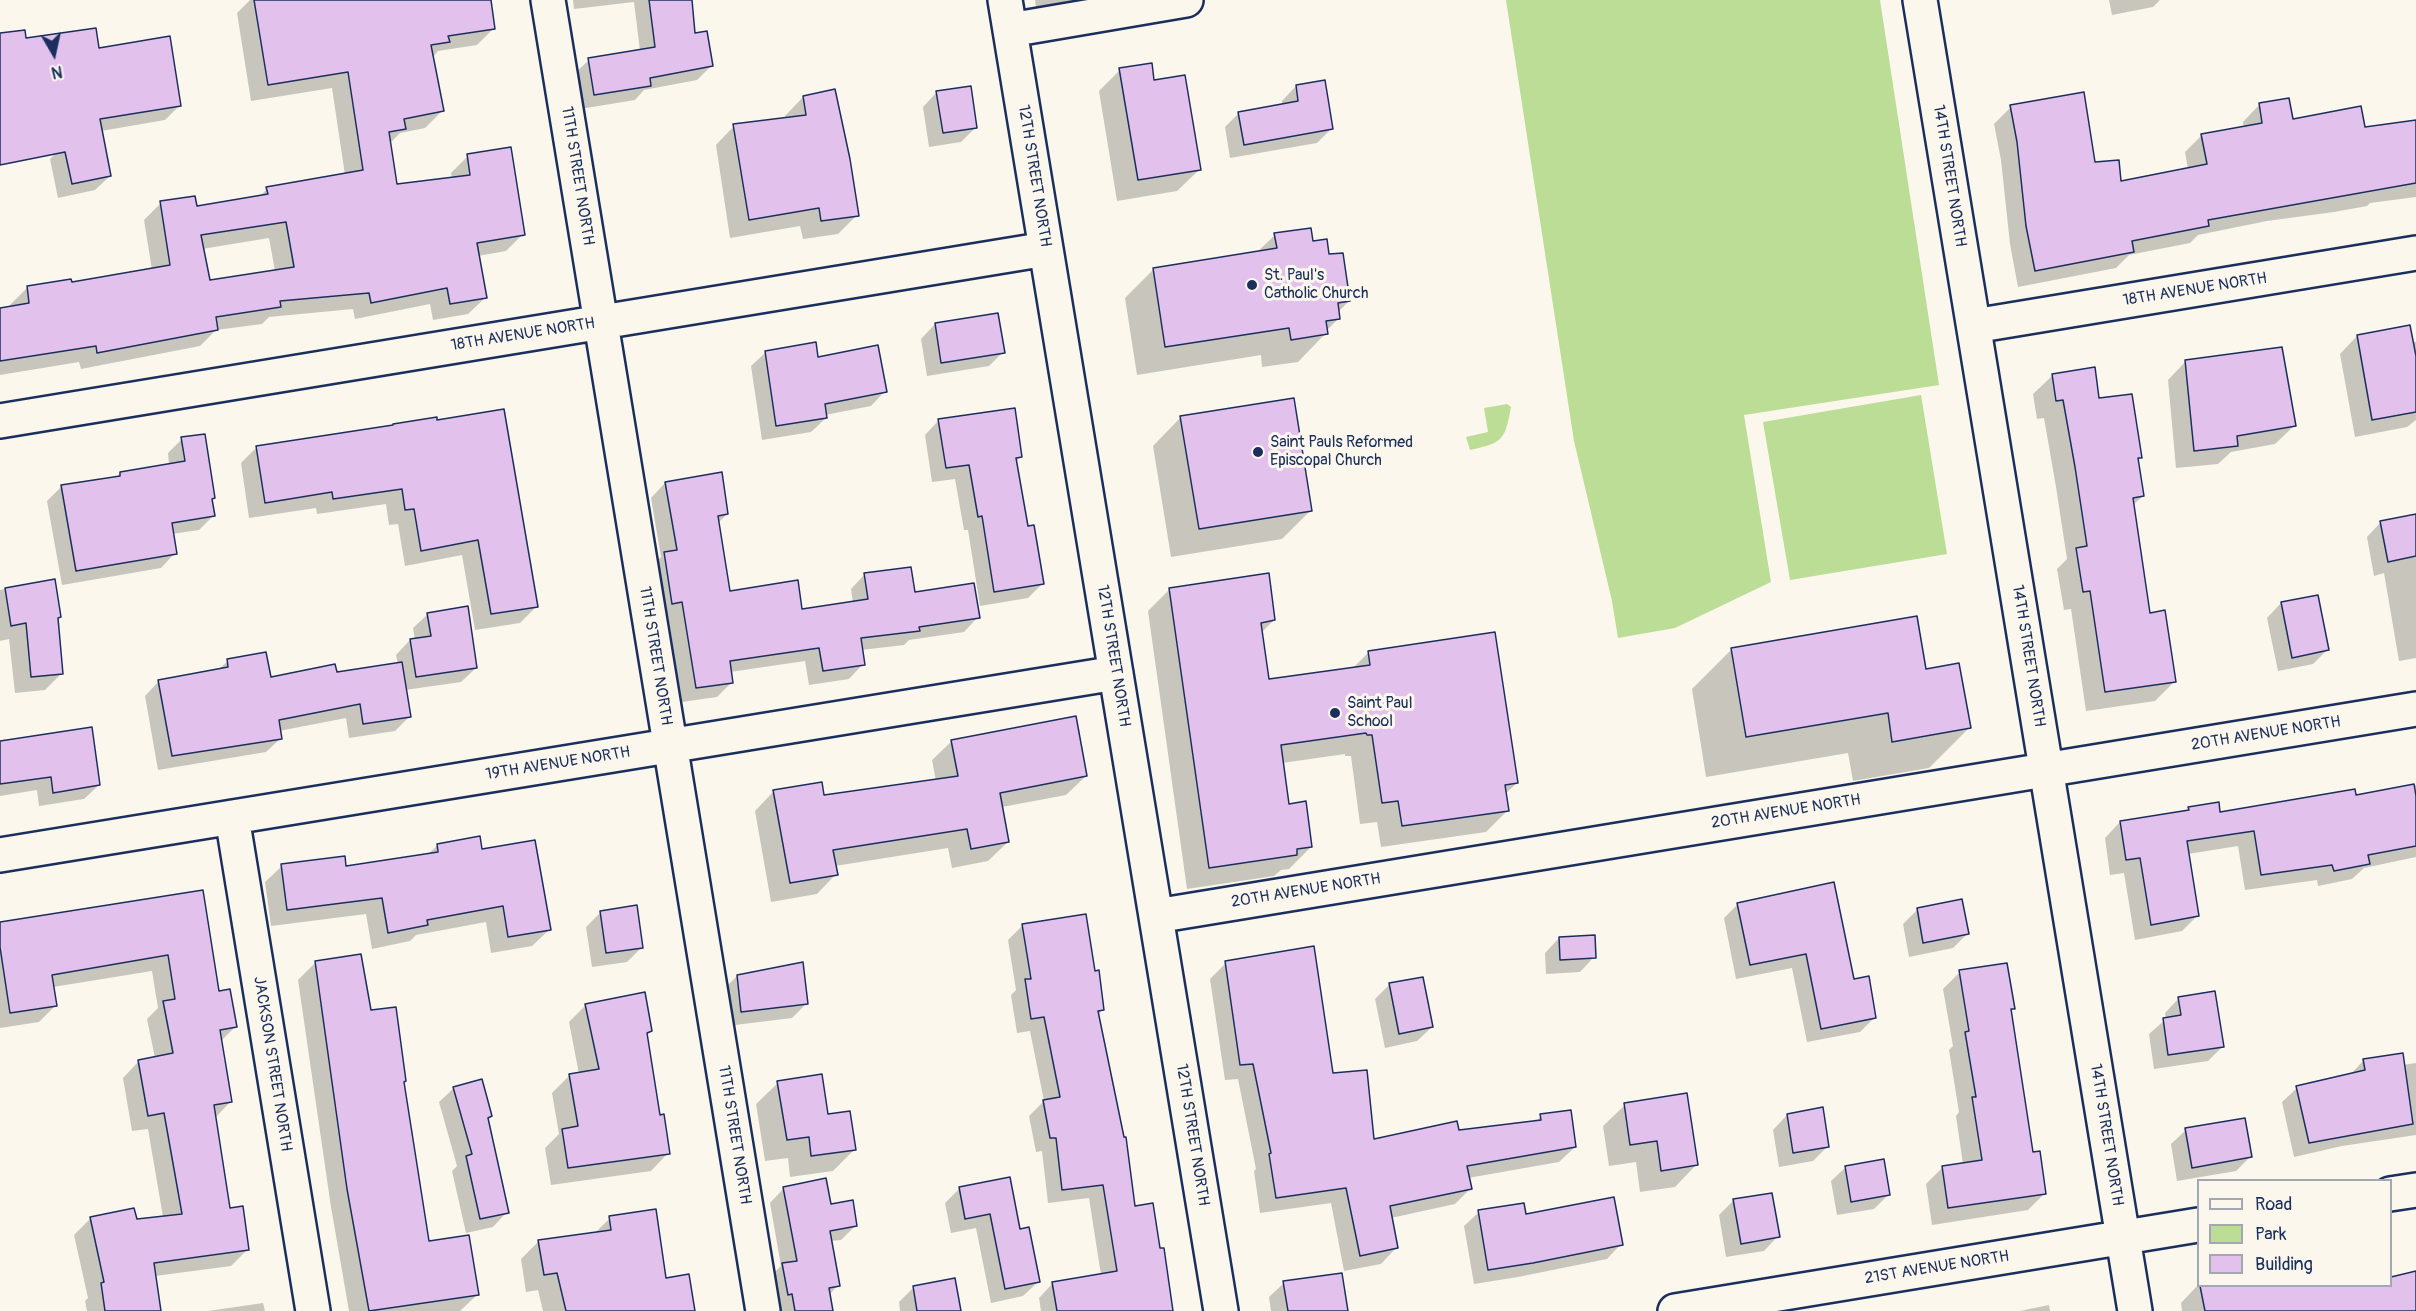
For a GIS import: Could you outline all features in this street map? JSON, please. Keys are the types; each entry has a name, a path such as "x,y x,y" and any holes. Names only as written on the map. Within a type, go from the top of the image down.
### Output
{"street":[{"name":"11TH STREET NORTH","path":"548,0 763,1311"},
{"path":"1008,15 1186,0"},
{"name":"14TH STREET NORTH","path":"1920,0 2135,1311"},
{"name":"12TH STREET NORTH","path":"1008,15 1221,1311"},
{"name":"18TH AVENUE NORTH","path":"0,421 1046,249"},
{"name":"18TH AVENUE NORTH","path":"1974,326 2416,254"},
{"name":"19TH AVENUE NORTH","path":"0,855 1116,673"},
{"name":"20TH AVENUE NORTH","path":"1156,916 2416,709"},
{"name":"JACKSON STREET NORTH","path":"232,817 313,1311"},
{"path":"2392,1194 2416,1190"},
{"name":"21ST AVENUE NORTH","path":"1676,1311 2197,1225"}],"green space":[{"path":"1506,0 1880,0 1939,385 1744,415 1771,582 1675,628 1618,638 1612,601 1574,441"},
{"path":"1921,395 1947,554 1790,580 1763,422"},
{"path":"1507,404 1511,407 1509,418 1500,439 1489,445 1470,450 1466,437 1488,432 1484,408"}],"building":[{"path":"254,0 491,0 495,29 448,36 450,42 431,45 444,111 404,119 406,129 389,132 397,184 470,175 467,154 511,147 525,235 477,243 487,298 450,304 447,288 371,303 369,293 280,301 281,307 216,317 218,330 97,353 96,346 0,361 0,308 29,303 27,286 71,279 72,282 170,265 160,201 195,196 197,206 268,194 266,187 363,170 348,72 268,85","holes":["286,222 294,267 210,280 201,235"]},
{"path":"649,0 692,0 695,33 707,31 713,66 650,78 651,86 594,95 588,58 655,47"},
{"path":"96,28 99,48 170,36 181,106 100,119 111,176 72,184 65,152 0,165 0,33 25,30 26,38"},
{"path":"1152,63 1154,80 1185,75 1201,170 1138,180 1119,68"},
{"path":"1325,80 1333,129 1244,145 1238,112 1298,101 1296,85"},
{"path":"971,86 977,128 943,133 936,91"},
{"path":"835,89 859,216 821,221 819,208 749,220 733,124 806,115 803,96"},
{"path":"2084,92 2095,162 2119,160 2121,181 2207,164 2201,134 2262,123 2259,103 2289,98 2293,119 2361,106 2365,127 2416,120 2416,183 2208,220 2209,226 2132,241 2134,252 2035,271 2026,226 2017,142 2010,105"},
{"name":"St. Paul's Catholic Church","path":"1311,228 1313,241 1327,239 1329,254 1343,253 1350,301 1338,303 1340,319 1326,321 1328,334 1291,340 1289,328 1165,347 1153,268 1277,248 1274,233"},
{"path":"998,313 1005,353 941,363 935,323"},
{"path":"2410,325 2416,356 2416,412 2372,420 2357,335"},
{"path":"816,342 818,357 878,345 887,392 825,404 827,418 776,426 765,351"},
{"path":"2282,347 2296,426 2237,436 2238,446 2194,451 2185,360"},
{"path":"2095,367 2099,398 2132,394 2142,458 2138,458 2144,496 2133,498 2150,613 2165,610 2176,682 2105,692 2090,591 2083,592 2076,548 2087,546 2075,467 2063,400 2056,401 2052,374"},
{"path":"1294,398 1312,511 1199,529 1180,416"},
{"path":"1015,408 1022,457 1016,458 1028,526 1034,525 1044,584 994,592 982,516 978,517 969,465 946,468 938,419"},
{"path":"504,409 538,607 491,614 478,540 421,551 414,509 405,510 402,489 333,499 332,492 265,503 256,446 437,417 437,420"},
{"path":"205,434 215,498 212,499 215,516 172,523 177,554 76,571 61,485 120,476 120,472 185,461 181,437"},
{"path":"722,472 728,514 718,516 730,591 798,580 802,609 868,599 864,573 911,567 915,592 974,583 980,618 919,627 920,631 861,638 865,665 823,671 819,648 730,661 733,683 696,688 682,602 672,604 664,552 677,550 665,482"},
{"path":"2416,514 2416,556 2388,562 2380,521"},
{"path":"1269,573 1275,620 1261,623 1269,679 1370,665 1368,651 1495,632 1518,783 1505,785 1509,811 1402,826 1398,801 1382,803 1372,735 1366,733 1281,745 1289,804 1306,801 1312,847 1297,849 1297,855 1209,868 1169,588"},
{"path":"55,579 61,617 58,618 63,674 31,677 26,623 11,626 5,588"},
{"path":"2318,595 2329,650 2292,658 2281,602"},
{"path":"468,606 477,668 416,677 410,639 431,636 427,613"},
{"path":"1917,616 1926,669 1959,663 1971,728 1892,742 1888,713 1746,737 1731,648"},
{"path":"266,652 271,677 335,664 337,672 402,662 411,717 363,724 360,704 279,720 282,739 172,756 158,680 228,667 227,659"},
{"path":"1076,716 1087,776 1000,793 1009,842 971,849 967,829 833,850 838,875 790,883 773,790 822,782 824,795 958,776 951,740"},
{"path":"92,727 100,785 53,793 51,777 0,784 0,741"},
{"path":"2414,784 2416,846 2368,855 2370,864 2334,871 2332,865 2261,875 2254,831 2187,841 2199,916 2151,925 2140,858 2126,860 2120,821 2189,810 2188,807 2219,802 2220,812 2355,789 2356,795"},
{"path":"480,836 482,849 535,840 551,930 508,937 503,906 427,920 428,925 388,933 382,898 287,910 281,864 345,856 346,866 438,852 437,844"},
{"path":"1834,882 1854,979 1869,976 1876,1018 1821,1029 1806,954 1750,965 1737,903"},
{"path":"203,890 219,991 230,989 237,1027 220,1030 232,1102 214,1105 230,1208 243,1206 249,1250 154,1263 161,1311 105,1311 101,1283 104,1282 90,1217 134,1208 137,1219 182,1214 164,1113 148,1116 138,1060 173,1053 163,1001 175,999 168,955 52,975 57,1006 10,1013 0,947 0,922"},
{"path":"1962,899 1969,934 1923,943 1917,908"},
{"path":"637,905 643,948 606,953 600,911"},
{"path":"1086,914 1095,971 1099,970 1104,1010 1098,1011 1124,1137 1126,1137 1135,1206 1153,1203 1160,1248 1164,1248 1173,1311 1057,1311 1052,1282 1117,1271 1103,1185 1062,1190 1056,1138 1050,1138 1043,1100 1060,1097 1044,1017 1031,1019 1025,979 1031,979 1022,924"},
{"path":"1595,935 1596,958 1560,960 1559,937"},
{"path":"1314,946 1333,1073 1367,1070 1374,1139 1457,1121 1459,1130 1541,1120 1540,1114 1571,1110 1576,1147 1467,1166 1472,1189 1390,1206 1398,1248 1360,1256 1346,1188 1276,1198 1269,1154 1271,1153 1253,1064 1240,1065 1225,961"},
{"path":"361,954 371,1010 396,1007 406,1081 404,1082 429,1241 469,1235 479,1295 369,1311 347,1189 315,961"},
{"path":"803,962 808,1004 741,1012 737,975"},
{"path":"2007,963 2015,1009 2011,1009 2033,1152 2040,1151 2046,1194 1948,1208 1942,1166 1982,1160 1972,1097 1976,1097 1965,1032 1969,1031 1959,970"},
{"path":"1423,977 1433,1027 1399,1034 1389,983"},
{"path":"2215,991 2224,1047 2168,1055 2163,1018 2181,1015 2178,997"},
{"path":"645,992 652,1031 647,1033 660,1115 664,1114 670,1154 568,1168 562,1129 578,1126 569,1074 599,1069 585,1004"},
{"path":"2403,1053 2413,1124 2309,1143 2296,1086 2365,1070 2363,1059"},
{"path":"822,1074 828,1114 850,1111 856,1150 811,1156 809,1137 787,1140 777,1081"},
{"path":"482,1079 492,1116 488,1118 509,1213 480,1219 466,1156 472,1154 453,1087"},
{"path":"1687,1093 1698,1165 1661,1171 1657,1141 1630,1145 1624,1103"},
{"path":"1823,1107 1829,1147 1793,1153 1787,1114"},
{"path":"2245,1118 2252,1157 2192,1168 2185,1128"},
{"path":"1884,1159 1890,1195 1851,1202 1845,1166"},
{"path":"1010,1177 1020,1229 1029,1227 1040,1282 1005,1289 990,1214 965,1219 959,1187"},
{"path":"826,1178 831,1204 853,1200 857,1226 830,1231 840,1286 829,1288 833,1311 795,1311 792,1294 788,1295 782,1263 797,1261 783,1187"},
{"path":"1772,1193 1780,1237 1741,1244 1733,1199"},
{"path":"1614,1197 1623,1245 1488,1270 1478,1210 1524,1203 1526,1214"},
{"path":"656,1209 666,1278 689,1274 695,1311 566,1311 557,1273 544,1275 538,1240 611,1230 609,1216"},
{"path":"2416,1271 2416,1311 2205,1311 2200,1287 2392,1287 2392,1277"},
{"path":"1342,1273 1348,1311 1288,1311 1283,1281"},
{"path":"955,1278 961,1311 917,1311 913,1286"}],"place":[{"name":"St. Paul's Catholic Church","path":"1252,285"},
{"name":"Saint Pauls Reformed Episcopal Church","path":"1258,452"},
{"name":"Saint Paul School","path":"1335,713"}]}
